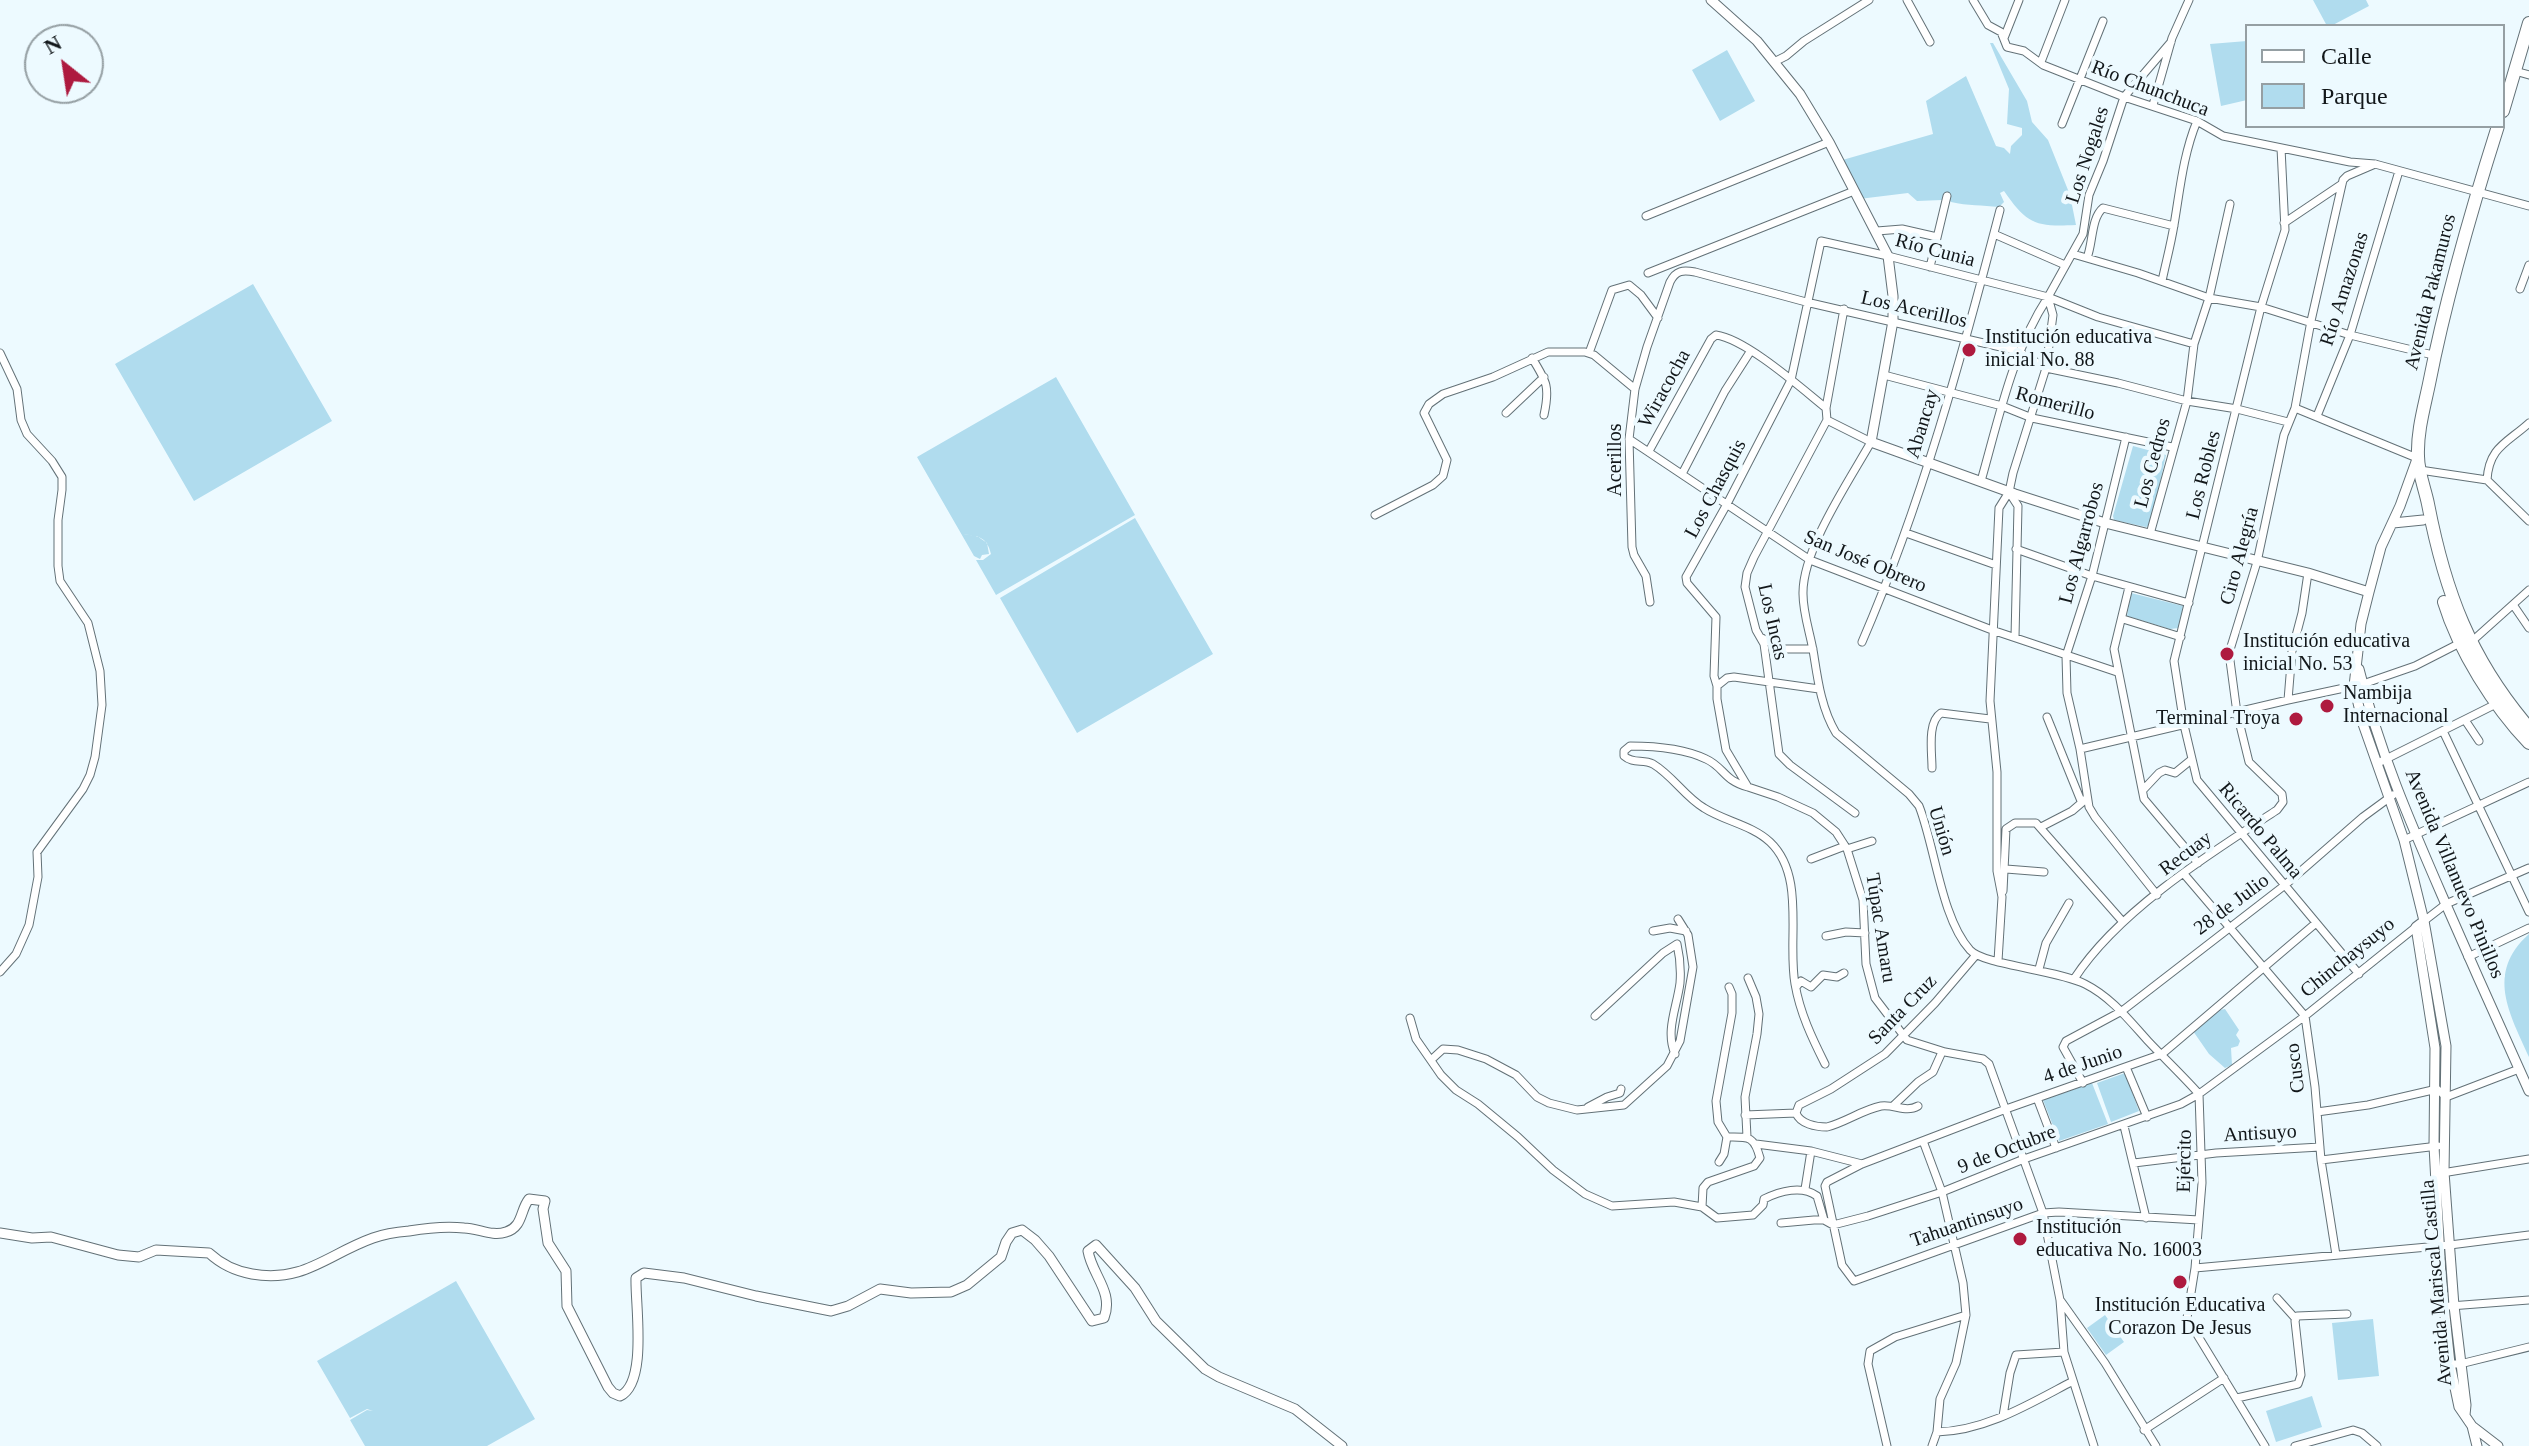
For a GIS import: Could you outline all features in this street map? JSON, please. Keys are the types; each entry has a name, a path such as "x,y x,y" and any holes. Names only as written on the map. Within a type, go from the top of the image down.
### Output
{"highway":[{"path":"2505,104 2529,23"},
{"name":"Avenida Pakamuros","path":"2497,128 2433,355 2421,416 2419,464 2426,519 2466,642 2529,743"},
{"name":"Avenida Pakamuros","path":"2502,702 2529,728"}],"street":[{"path":"1711,0 1757,41 1800,94 1829,142 1888,256 1893,321 1871,442"},
{"path":"1774,62 1869,0"},
{"path":"1907,0 1930,42"},
{"name":"Río Chunchuca","path":"1973,0 1988,25 1999,30 2007,47 2024,51 2080,80 2197,121 2223,136 2350,162 2375,164 2529,206"},
{"path":"2004,38 2019,0"},
{"path":"2041,62 2065,0"},
{"path":"2153,105 2171,42 2189,0"},
{"path":"2062,124 2103,21"},
{"path":"2124,97 2171,42"},
{"path":"2515,71 2529,75"},
{"name":"Los Nogales","path":"1981,481 2018,351 2031,322 2083,234 2089,195 2124,97"},
{"path":"2162,281 2179,187 2197,121"},
{"path":"1646,216 1829,142"},
{"name":"Los Robles","path":"2202,549 2261,307 2285,230 2281,148"},
{"path":"2284,223 2342,184 2347,176 2375,164"},
{"name":"Río Amazonas","path":"2317,416 2350,335 2399,171"},
{"name":"Ciro Alegría","path":"2237,713 2229,653 2257,562 2288,422 2295,408 2342,184"},
{"path":"1648,273 1854,191"},
{"path":"1930,267 1947,196"},
{"name":"Los Cedros","path":"2150,534 2187,401 2194,344 2209,298 2230,204"},
{"path":"2087,258 2095,219 2103,208 2174,226"},
{"name":"Abancay","path":"1862,642 1906,533 1941,424 2000,210"},
{"path":"1877,231 1902,229 1937,237"},
{"path":"1994,234 2065,265"},
{"name":"Río Cunia","path":"1806,302 1821,241 2048,297 2098,317 2194,344"},
{"path":"2073,254 2209,298 2261,307 2350,335 2433,355"},
{"path":"2520,289 2529,265"},
{"name":"Los Acerillos","path":"1658,318 1672,278 1679,271 1695,272 1806,302 2018,351 2046,368 2288,422"},
{"path":"1589,353 1615,288 1629,285 1641,295 1658,318"},
{"path":"2002,897 1997,871 1997,772 1990,719 1999,508 2009,492 2046,368 2053,315 2048,297"},
{"name":"Los Chasquis","path":"1717,686 1714,676 1716,617 1687,583 1686,577 1791,380 1806,302"},
{"path":"1844,309 1826,408 1827,420 1871,442 1928,464 2105,523 2308,573 2369,592"},
{"name":"Acerillos","path":"1650,602 1646,576 1632,547 1629,439 1635,389 1658,318"},
{"name":"Wiracocha","path":"1649,451 1713,337 1720,335 1750,352"},
{"path":"1375,515 1433,485 1443,476 1447,460 1424,413 1429,404 1443,394 1493,377 1548,352 1594,355 1635,389"},
{"path":"1682,474 1725,391 1750,352 1826,408"},
{"path":"0,353 17,389 21,420 27,434 62,477 58,520 60,581 67,595 86,617 100,671 102,705 90,775 37,852 38,877 29,925 16,954 0,972"},
{"path":"1532,358 1544,377 1549,393 1544,415"},
{"name":"Romerillo","path":"1884,375 2002,406 2032,418 2172,447"},
{"path":"1506,413 1544,377"},
{"path":"2295,408 2419,464 2487,480 2529,521"},
{"name":"Los Incas","path":"1827,420 1754,557 1745,587 1756,630 1762,638 1776,743 1783,759 1855,813"},
{"path":"2487,480 2495,450 2527,427"},
{"name":"Los Algarrobos","path":"2066,656 2092,576 2126,437"},
{"name":"San José Obrero","path":"1629,439 1810,560 1992,630 2117,672"},
{"name":"Unión","path":"1871,442 1827,519 1805,573 1802,595 1819,689 1829,722 1836,733 1909,794 1919,806 1950,911 1960,935 1976,955"},
{"name":"Avenida Mariscal Castilla","path":"2419,464 2381,547 2361,624 2358,666 2363,724 2393,795 2444,1037 2446,1097 2439,1146"},
{"path":"2009,492 2018,506 2015,637"},
{"path":"2393,523 2426,519"},
{"path":"1906,533 1996,565"},
{"path":"2016,549 2092,576 2189,603"},
{"name":"Ricardo Palma","path":"2202,549 2174,661 2197,780 2359,974"},
{"path":"2288,700 2292,651 2308,573"},
{"path":"2129,587 2114,649 2144,799 2198,863"},
{"path":"2080,749 2359,685 2415,666 2466,642 2514,606 2529,590"},
{"path":"2514,606 2529,628"},
{"path":"2123,619 2181,637"},
{"path":"1762,638 1783,649 1813,649"},
{"path":"2066,656 2067,693 2080,749 2084,800"},
{"path":"1748,787 1726,750 1717,686 1734,677 1819,689"},
{"name":"Avenida Villanuevo Pinillos","path":"2359,685 2387,758 2393,795 2416,835 2529,1091"},
{"path":"2377,763 2502,702"},
{"name":"Recuay","path":"2074,979 2103,940 2123,922 2198,863 2277,810 2284,798 2249,762 2237,713"},
{"path":"1932,768 1933,727 1937,715 1990,719"},
{"path":"2047,717 2084,800 2157,895"},
{"path":"2465,720 2479,741"},
{"path":"2443,731 2529,912"},
{"name":"Túpac Amaru","path":"1796,987 1791,887 1783,858 1763,837 1706,810 1668,775 1647,761 1629,760 1624,756 1624,751 1630,746 1675,750 1709,759 1730,781 1813,813 1836,832 1846,847 1863,900 1868,978 1875,998 1903,1037"},
{"path":"2143,790 2159,773 2165,770 2175,773 2191,760"},
{"path":"2404,840 2529,782"},
{"name":"28 de Julio","path":"2083,1083 2063,1047 2068,1040 2122,1011 2285,885 2393,795"},
{"path":"2041,827 2072,811 2084,800"},
{"path":"1998,961 2006,869 2004,840 2010,825 2022,822 2036,823 2041,827 2123,922"},
{"path":"1811,859 1872,841"},
{"name":"Chinchaysuyo","path":"2199,1094 2305,1016 2446,904 2529,868"},
{"path":"2006,869 2044,872"},
{"name":"Cusco","path":"2184,874 2305,1016 2321,1160 2336,1255"},
{"path":"2039,969 2046,943 2069,903"},
{"path":"1431,1060 1443,1049 1471,1053 1516,1075 1537,1097 1577,1110 1624,1105 1667,1066 1680,1041 1693,967 1686,931 1678,919"},
{"name":"4 de Junio","path":"1827,1182 1862,1164 2162,1054 2316,923"},
{"name":"Avenida Mariscal Castilla","path":"2420,924 2435,1048 2440,1173 2459,1407 2472,1426"},
{"path":"1653,931 1670,928 1686,931"},
{"path":"2468,957 2529,928"},
{"path":"1826,936 1846,932 1865,933"},
{"path":"1595,1016 1663,953 1677,944 1681,970 1671,1031 1671,1046 1675,1054"},
{"path":"1976,955 2074,979 2096,990 2122,1011 2199,1094"},
{"name":"Santa Cruz","path":"1796,1113 1797,1107 1803,1103 1885,1054 1976,955"},
{"path":"1825,1064 1802,1014 1796,987 1801,981 1811,987 1823,975 1837,977 1844,973"},
{"path":"1747,1137 1745,1115 1759,1014 1748,978"},
{"path":"1719,1162 1727,1137 1718,1122 1716,1101 1732,1013 1729,987"},
{"path":"1410,1018 1416,1039 1456,1090 1478,1104 1585,1194 1612,1206 1674,1202 1702,1207 1717,1218 1753,1215 1766,1197 1805,1189 1817,1196 1824,1220"},
{"path":"1903,1037 1942,1052 1983,1059 1989,1064 2043,1213 2060,1300 2064,1352 2094,1446"},
{"path":"1893,1106 1933,1072 1942,1052"},
{"path":"2126,1067 2147,1117"},
{"path":"2317,1112 2368,1105 2437,1089 2446,1097 2519,1069"},
{"path":"1586,1109 1620,1093 1621,1089"},
{"name":"9 de Octubre","path":"1833,1225 1942,1192 2024,1159 2124,1126 2199,1094"},
{"name":"Ejército","path":"2199,1094 2203,1154 2195,1268 2187,1318 2265,1446"},
{"path":"2037,1098 2056,1148"},
{"path":"1745,1115 1796,1113 1803,1121 1827,1127 1871,1108 1893,1106 1908,1110 1918,1106"},
{"path":"2124,1126 2146,1218"},
{"path":"1727,1137 1747,1137 1756,1144 1811,1151 1862,1164"},
{"path":"1923,1141 1942,1192 1963,1283 1966,1315 1956,1363 1940,1399 1937,1432 1932,1446"},
{"path":"1702,1207 1703,1188 1708,1182 1754,1166 1760,1158 1756,1144"},
{"path":"2321,1160 2439,1146"},
{"name":"Antisuyo","path":"2134,1163 2203,1154 2320,1147"},
{"path":"1805,1189 1811,1151"},
{"path":"2440,1173 2529,1159"},
{"name":"Tahuantinsuyo","path":"1827,1182 1825,1186 1842,1265 1854,1281 2043,1213 2199,1220"},
{"path":"0,1233 32,1238 51,1237 118,1255 139,1257 156,1250 209,1253 233,1270 281,1277 323,1262 372,1238 399,1232 467,1228 493,1234 505,1233 516,1228 529,1199 545,1201 543,1209 548,1243 566,1271 567,1306 608,1387 620,1396 627,1393 632,1384 638,1355 636,1278 644,1273 684,1278 831,1311 848,1306 880,1289 911,1293 951,1292 967,1285 1001,1257 1012,1233 1022,1230 1049,1256 1092,1321 1104,1318 1107,1309 1102,1281 1089,1258 1088,1251 1096,1245 1135,1288 1156,1321 1205,1369 1295,1409 1342,1446"},
{"path":"1781,1223 1824,1220 1833,1225"},
{"path":"2195,1268 2529,1235"},
{"path":"2237,1398 2298,1384 2301,1375 2295,1318 2277,1298"},
{"path":"2060,1300 2105,1363 2156,1446"},
{"path":"2449,1306 2529,1300"},
{"path":"2295,1318 2347,1314"},
{"path":"1887,1446 1868,1364 1870,1351 1895,1337 1966,1315"},
{"path":"2455,1364 2529,1347"},
{"path":"2003,1416 2016,1355 2064,1352"},
{"path":"2144,1430 2224,1378"},
{"path":"1937,1432 2003,1416 2073,1381"},
{"path":"2472,1426 2477,1446"},
{"path":"2472,1426 2498,1446"},
{"path":"2295,1446 2353,1430 2362,1433 2377,1446"}],"green space":[{"path":"2313,0 2366,0 2369,6 2335,24 2326,24"},
{"path":"2245,41 2245,100 2221,106 2210,44"},
{"path":"1990,43 1993,43 2027,101 2032,122 2048,140 2070,195 2076,225 2033,221 2019,211 2004,191 2000,193 2004,202 1999,207 1951,202 1947,195 1942,200 1917,201 1908,193 1859,199 1839,161 1933,134 1926,101 1966,76 1996,146 2010,154 2011,146 2022,135 2022,128 2007,124 2009,89"},
{"path":"1727,50 1755,101 1720,121 1692,70"},
{"path":"253,284 332,421 194,501 115,364"},
{"path":"1056,377 1135,515 996,595 976,560 983,560 991,554 987,544 989,554 982,555 980,559 974,556 917,457"},
{"path":"2133,446 2166,455 2151,525 2146,527 2114,520 2113,516"},
{"path":"1135,518 1213,654 1077,733 1000,598"},
{"path":"2131,593 2183,606 2179,628 2170,629 2127,616"},
{"path":"2529,934 2529,1057 2509,1009 2505,979 2516,949"},
{"path":"2225,1009 2239,1030 2236,1035 2240,1041 2238,1046 2231,1048 2232,1065 2225,1068 2209,1054 2193,1031"},
{"path":"2125,1073 2139,1111 2111,1122 2097,1083"},
{"path":"2092,1083 2108,1124 2059,1141 2043,1100"},
{"path":"456,1281 535,1419 487,1446 365,1446 350,1420 367,1410 373,1411 367,1409 350,1418 317,1361"},
{"path":"2105,1315 2124,1342 2106,1355 2087,1328"},
{"path":"2373,1319 2379,1376 2338,1380 2332,1323"},
{"path":"2312,1396 2322,1427 2276,1442 2266,1411"}],"place":[{"name":"Institución educativa inicial No. 88","path":"1969,350"},
{"name":"Institución educativa inicial No. 53","path":"2227,654"},
{"name":"Nambija Internacional","path":"2327,706"},
{"name":"Terminal Troya","path":"2296,719"},
{"name":"Institución educativa No. 16003","path":"2020,1239"},
{"name":"Institución Educativa Corazon De Jesus","path":"2180,1282"}]}
